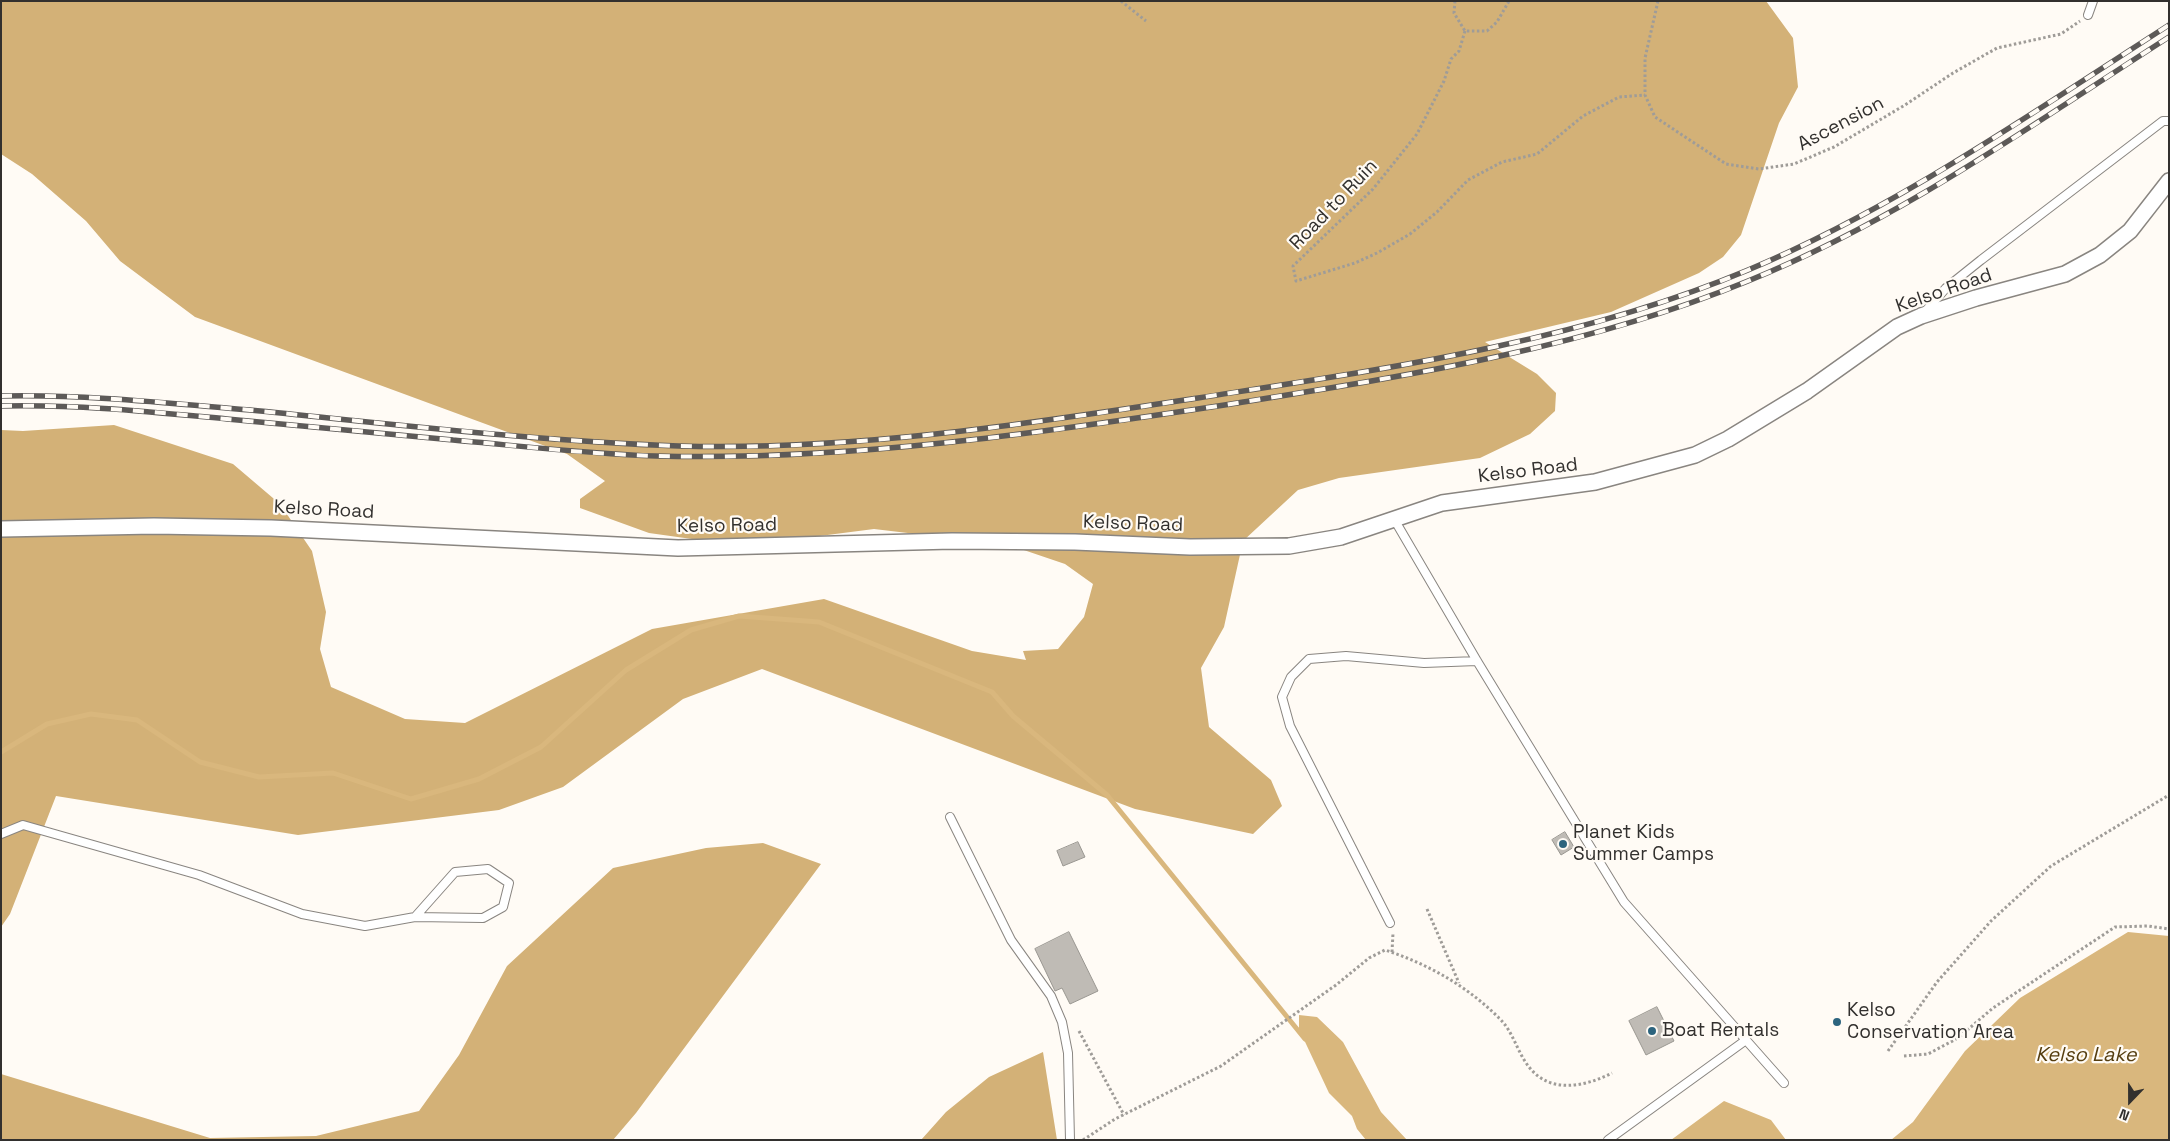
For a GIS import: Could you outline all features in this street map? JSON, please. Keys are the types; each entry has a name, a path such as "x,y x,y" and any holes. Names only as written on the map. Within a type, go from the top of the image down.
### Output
{"street":[{"name":"Kelso Road","path":"1,529 154,526 271,528 678,548 952,541 1279,546 1341,537 1442,503 1595,482 1695,455 1728,439 1800,396 1897,327 1921,316 1976,298 2065,274 2100,255 2130,231 2169,181"}],"lane":[{"path":"2088,15 2093,1"},
{"path":"1921,316 1946,288 1981,260 2163,121 2169,121"},
{"path":"1394,519 1477,661 1624,902 1784,1083"},
{"path":"1390,922 1290,726 1282,697 1291,677 1309,659 1346,656 1424,663 1477,661"},
{"path":"950,817 1011,940 1051,996 1062,1022 1068,1053 1070,1140"},
{"path":"1,834 23,825 199,874 302,914 365,926 414,917 483,918 503,907 509,883 488,868 455,872 414,917"},
{"path":"1608,1140 1746,1040"}],"path":[{"path":"1121,1 1146,21"},
{"path":"1455,1 1454,13 1465,31 1487,31 1497,22 1509,1"},
{"name":"Ascension","path":"1658,1 1645,58 1646,95 1655,117 1726,164 1759,169 1794,164 1834,147 1997,48 2061,34 2088,15"},
{"name":"Road to Ruin","path":"1465,31 1459,51 1451,59 1444,81 1417,134 1373,189 1293,266 1296,281 1378,254 1410,234 1437,212 1468,180 1502,162 1537,154 1583,116 1619,97 1646,95"},
{"path":"1888,1051 1937,982 1991,920 2051,866 2169,795"},
{"path":"1427,909 1459,984"},
{"path":"1390,922 1394,938 1392,952"},
{"path":"1904,1056 1928,1054 1958,1038 1994,1008 2115,927 2148,926 2169,929"},
{"path":"1083,1140 1124,1115 1221,1066 1369,958 1385,950 1405,956 1459,984 1501,1019 1528,1066 1542,1080 1570,1087 1595,1082 1612,1073"},
{"path":"1079,1031 1124,1115"}],"shaded area":[{"path":"1,1 1766,1 1793,38 1798,87 1779,123 1741,235 1723,257 1699,273 1611,312 1485,342 1537,374 1556,393 1555,411 1530,434 1480,458 1339,478 1298,490 1243,541 1224,627 1201,668 1209,727 1271,780 1282,806 1253,834 1135,809 762,669 683,699 563,787 499,810 298,835 56,796 10,914 1,927 1,430 23,431 114,425 233,464 280,504 312,551 326,612 320,649 331,687 405,719 465,723 652,629 824,599 972,651 1026,660 1023,651 1058,649 1084,617 1093,584 1065,564 1009,545 874,529 742,546 649,533 580,508 580,499 605,481 567,454 195,317 120,261 86,221 32,174 1,154"},
{"path":"763,843 821,864 636,1113 613,1140 1,1140 1,1074 210,1138 316,1136 419,1111 459,1055 507,966 613,868 706,848"},
{"path":"1043,1052 1057,1140 921,1140 946,1112 989,1077"}],"water":[{"name":"Kelso Lake","path":"2128,932 2169,936 2169,1140 1891,1140 1913,1122 1965,1051 2020,998"},
{"path":"1299,1015 1317,1017 1343,1042 1381,1112 1407,1140 1366,1140 1357,1129 1352,1116 1329,1093 1299,1029"},
{"path":"1724,1101 1771,1120 1786,1140 1671,1140"}],"building":[{"name":"Planet Kids Summer Camps","path":"1565,832 1574,847 1561,855 1552,840"},
{"path":"1078,842 1085,857 1063,866 1057,851"},
{"path":"1069,932 1098,991 1070,1004 1062,988 1055,991 1035,949"},
{"name":"Boat Rentals","path":"1657,1007 1674,1041 1646,1055 1629,1021"}],"waterway":[{"path":"1,752 47,724 91,714 137,720 200,762 259,777 333,773 411,799 479,779 541,747 626,670 691,630 739,616 819,622 992,692 1013,716 1107,795 1305,1039"}],"railway":[{"path":"1,396 63,396 157,402 625,444 744,446 875,440 940,434 1134,408 1338,376 1408,364 1547,335 1615,317 1682,295 1748,270 1804,245 1911,188 2016,124 2169,25"},
{"path":"1,406 58,406 143,411 605,454 729,456 873,449 1017,435 1160,415 1362,383 1493,358 1622,325 1686,305 1804,257 1912,200 1964,169 2169,37"}],"place":[{"name":"Planet Kids Summer Camps","path":"1563,844"},
{"name":"Kelso Conservation Area","path":"1837,1022"},
{"name":"Boat Rentals","path":"1652,1031"}]}
